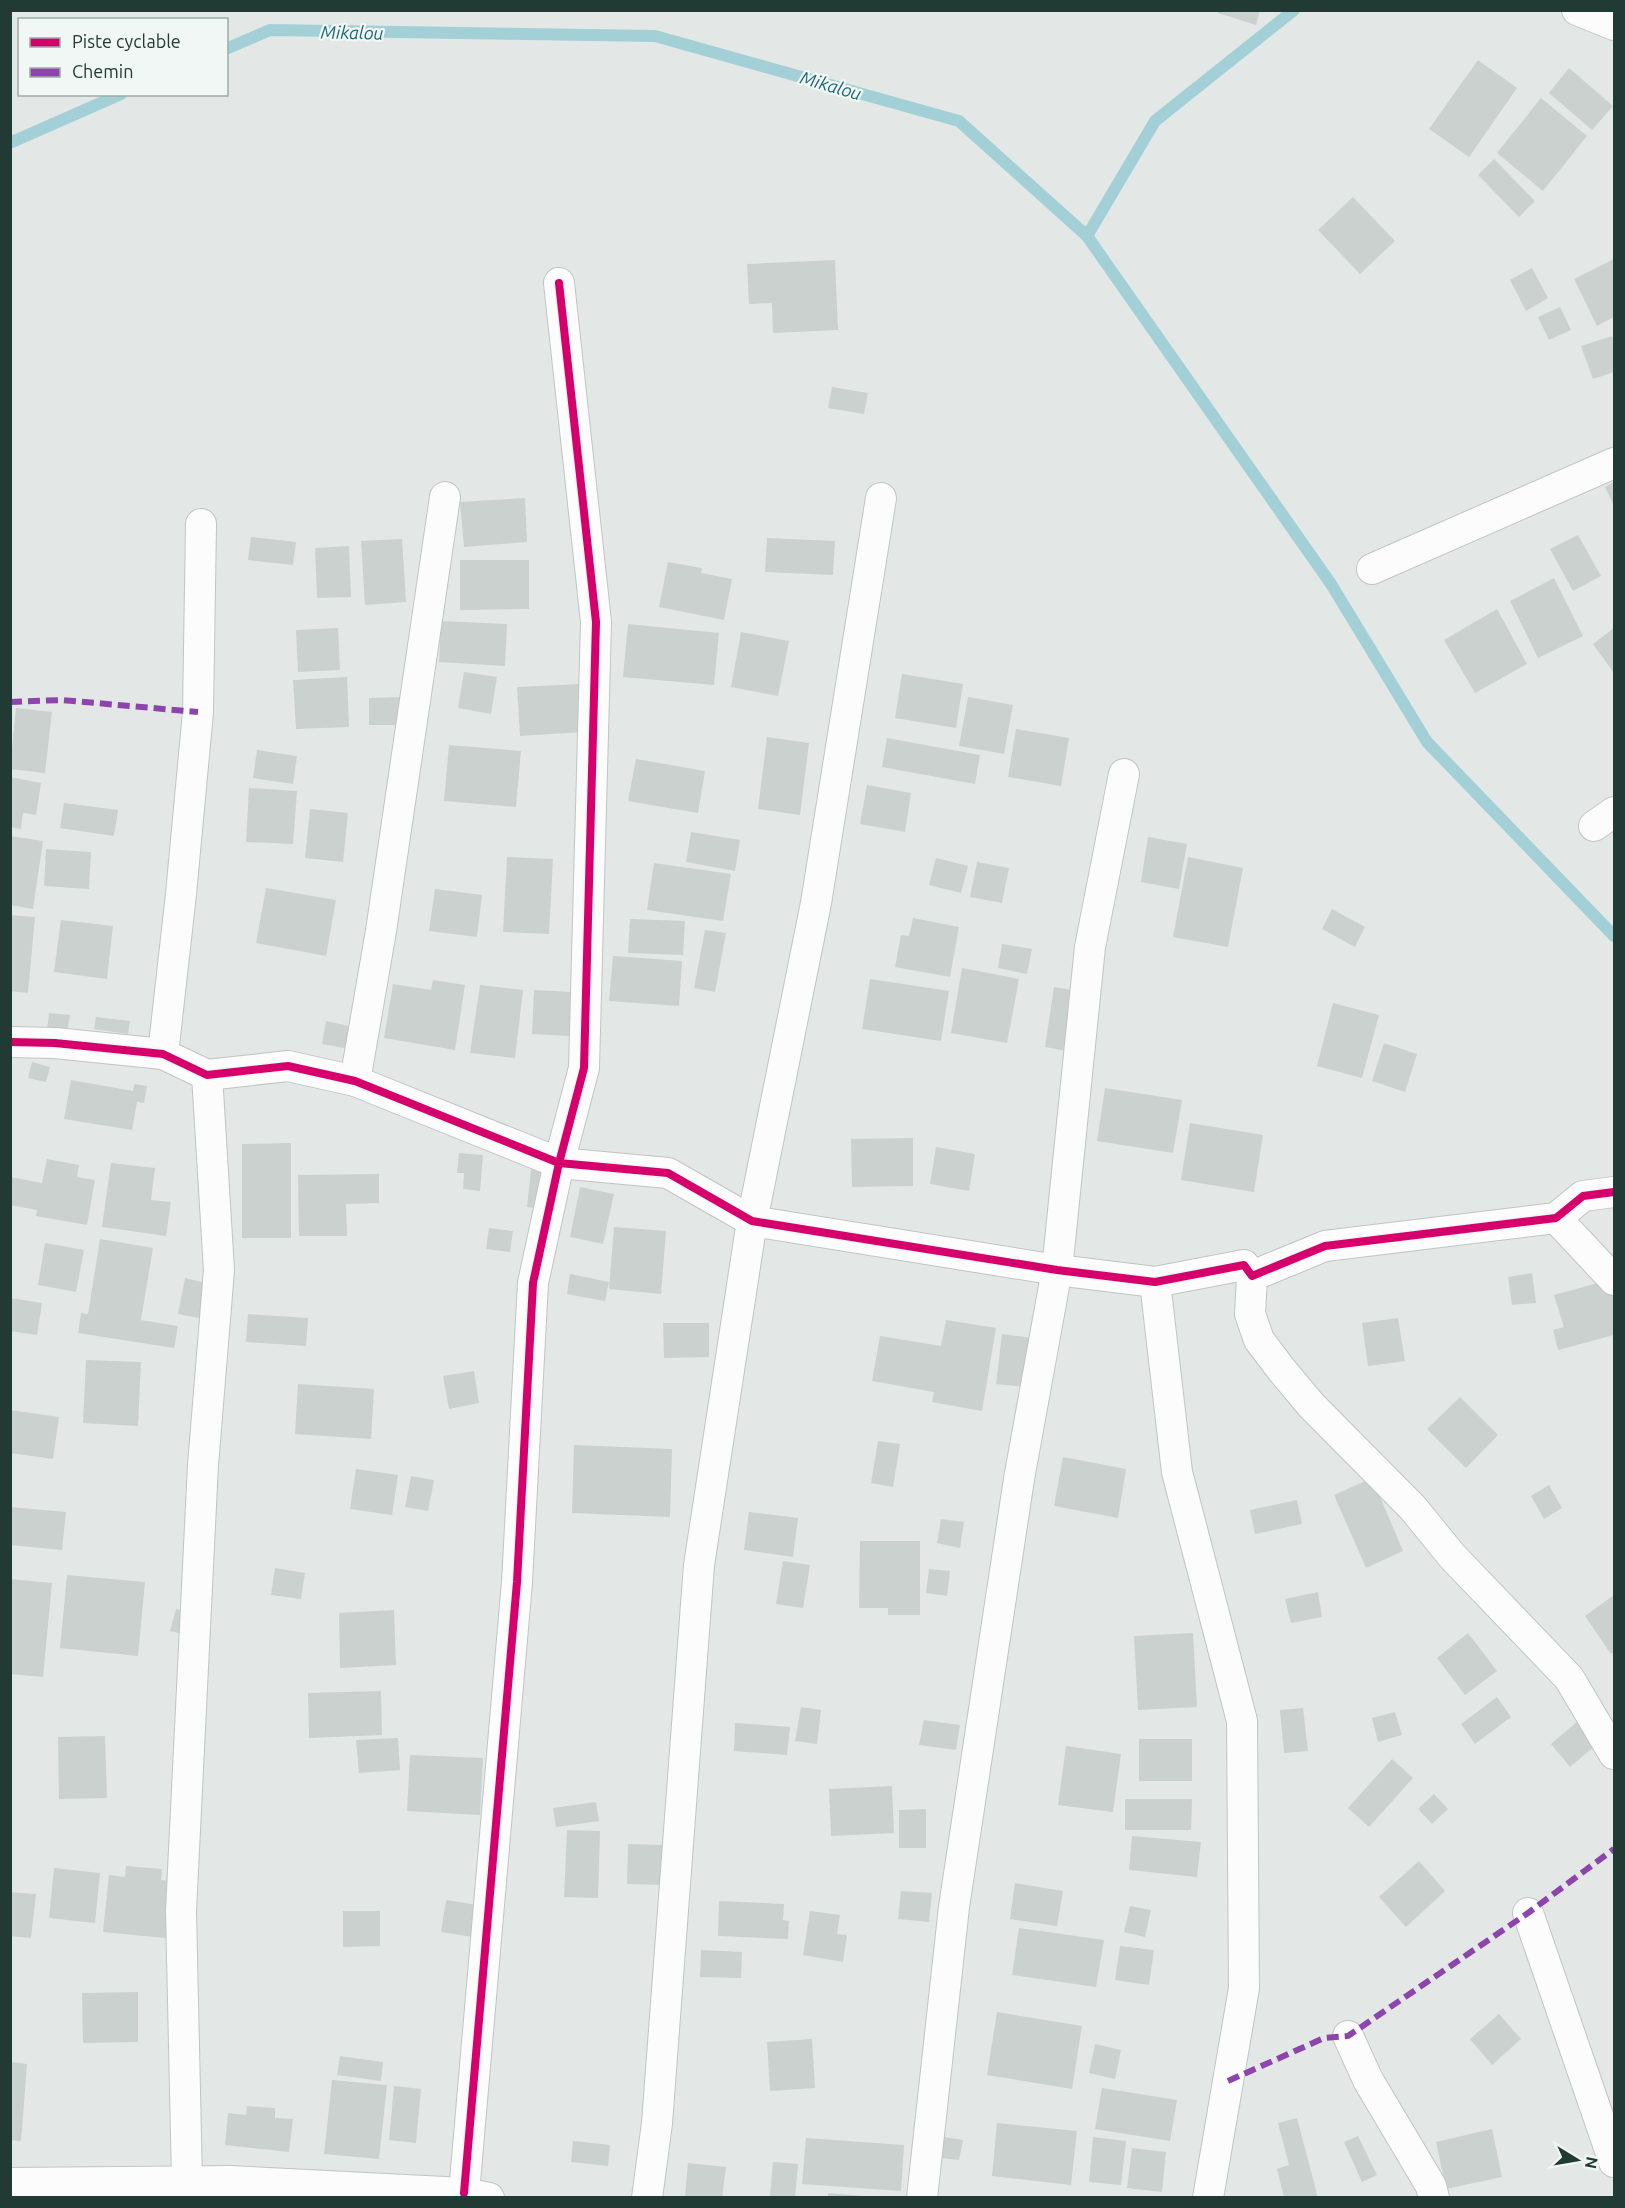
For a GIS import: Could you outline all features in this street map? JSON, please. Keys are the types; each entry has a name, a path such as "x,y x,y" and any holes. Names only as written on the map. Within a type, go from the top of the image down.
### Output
{"street":[{"path":"1576,10 1614,25"},
{"path":"10,2183 230,2181 477,2195 517,1582 533,1283 559,1163 584,1068 596,622 559,283"},
{"path":"1372,569 1614,464"},
{"path":"355,1081 381,931 445,497"},
{"path":"647,2198 657,2123 699,1565 752,1221 816,903 881,498"},
{"path":"163,1054 198,712 201,524"},
{"path":"922,2198 954,1907 1019,1479 1057,1270 1090,947 1124,774"},
{"path":"10,1042 55,1043 163,1054 207,1075 288,1066 355,1081 559,1163 668,1173 752,1221 1057,1270 1155,1282 1244,1265 1252,1276 1250,1314 1259,1340 1311,1405 1413,1508 1452,1556 1569,1678 1614,1754"},
{"path":"186,2181 181,1911 203,1465 219,1270 207,1075"},
{"path":"1252,1276 1325,1246 1556,1218 1583,1196 1614,1192"},
{"path":"1556,1218 1614,1280"},
{"path":"1155,1282 1178,1472 1242,1721 1244,1988 1208,2198"},
{"path":"1528,1913 1614,2162"},
{"path":"1347,2036 1368,2080 1431,2186 1434,2198"}],"building":[{"path":"1219,10 1260,10 1256,25 1218,13"},
{"path":"1478,60 1517,88 1469,157 1429,129"},
{"path":"1569,68 1613,106 1592,130 1549,93"},
{"path":"1541,98 1587,136 1543,191 1497,153"},
{"path":"1494,159 1535,201 1519,217 1478,175"},
{"path":"1353,197 1395,241 1360,274 1318,230"},
{"path":"1614,259 1614,317 1597,326 1574,279"},
{"path":"835,260 838,330 773,333 772,303 749,304 747,264"},
{"path":"1532,268 1548,298 1526,311 1510,280"},
{"path":"1560,307 1571,330 1549,340 1538,317"},
{"path":"1612,336 1614,372 1593,379 1581,346"},
{"path":"832,387 868,393 864,414 828,408"},
{"path":"1614,482 1614,506 1605,487"},
{"path":"525,498 527,542 464,547 460,502"},
{"path":"1578,535 1601,576 1573,591 1550,549"},
{"path":"251,537 296,542 293,565 248,560"},
{"path":"767,538 835,541 833,575 765,572"},
{"path":"402,539 406,602 365,605 361,541"},
{"path":"349,546 351,597 317,598 315,548"},
{"path":"460,560 529,560 529,609 460,610"},
{"path":"668,562 702,568 701,573 732,579 724,620 659,607"},
{"path":"1554,578 1583,636 1538,658 1510,601"},
{"path":"1497,609 1527,664 1475,693 1444,640"},
{"path":"441,621 507,624 505,666 439,662"},
{"path":"628,624 719,633 714,685 623,677"},
{"path":"338,628 340,670 298,672 296,630"},
{"path":"1614,628 1614,673 1593,644"},
{"path":"741,632 789,641 778,696 731,687"},
{"path":"464,672 497,677 491,714 458,708"},
{"path":"902,674 963,684 956,728 895,718"},
{"path":"347,677 349,727 296,729 293,680"},
{"path":"581,684 583,732 520,736 517,687"},
{"path":"402,697 403,725 369,725 369,698"},
{"path":"968,697 1013,705 1004,754 959,746"},
{"path":"16,708 52,712 45,773 10,769"},
{"path":"1016,729 1069,738 1061,786 1008,777"},
{"path":"767,737 809,743 800,815 758,809"},
{"path":"887,738 980,755 975,784 882,767"},
{"path":"449,745 521,751 516,807 444,801"},
{"path":"257,750 297,756 293,784 253,778"},
{"path":"636,759 705,771 698,813 628,801"},
{"path":"10,777 41,783 36,815 23,813 21,829 10,827"},
{"path":"867,785 911,793 905,832 860,824"},
{"path":"249,788 297,791 293,844 246,842"},
{"path":"64,803 118,810 114,836 60,828"},
{"path":"310,809 348,813 343,862 305,858"},
{"path":"691,832 740,840 735,871 686,862"},
{"path":"10,836 43,841 33,909 10,905"},
{"path":"1148,837 1187,844 1179,889 1141,882"},
{"path":"46,849 91,852 89,889 44,886"},
{"path":"507,857 553,859 549,934 503,932"},
{"path":"1188,857 1243,868 1228,947 1173,937"},
{"path":"936,858 968,866 961,893 929,885"},
{"path":"977,862 1009,868 1002,903 970,897"},
{"path":"654,863 731,874 723,921 647,910"},
{"path":"266,888 336,900 326,956 256,943"},
{"path":"435,889 482,895 477,937 429,931"},
{"path":"1332,909 1365,927 1355,947 1322,929"},
{"path":"10,915 35,917 28,993 10,991"},
{"path":"913,918 959,927 950,977 895,967 901,935 909,936"},
{"path":"630,919 685,921 683,955 628,953"},
{"path":"61,920 113,926 107,979 54,972"},
{"path":"705,930 726,933 715,992 694,988"},
{"path":"1002,944 1032,949 1027,974 998,968"},
{"path":"613,956 682,961 679,1006 609,1001"},
{"path":"962,968 1019,979 1007,1043 951,1033"},
{"path":"870,979 949,991 941,1041 862,1029"},
{"path":"433,980 465,985 455,1050 384,1038 393,984 431,990"},
{"path":"480,985 523,990 515,1058 470,1053"},
{"path":"1054,987 1082,992 1072,1052 1045,1047"},
{"path":"534,990 572,992 569,1036 532,1034"},
{"path":"1333,1003 1379,1015 1362,1078 1317,1066"},
{"path":"49,1013 70,1015 67,1033 47,1031"},
{"path":"96,1017 130,1021 128,1034 94,1029"},
{"path":"326,1021 359,1028 355,1050 322,1044"},
{"path":"1384,1043 1417,1054 1405,1092 1372,1081"},
{"path":"32,1062 50,1067 46,1082 28,1078"},
{"path":"71,1080 133,1091 134,1084 147,1086 144,1103 137,1102 132,1130 64,1119"},
{"path":"1105,1088 1182,1100 1173,1153 1097,1141"},
{"path":"1190,1123 1263,1135 1254,1192 1181,1180"},
{"path":"913,1138 913,1186 852,1187 851,1139"},
{"path":"291,1143 291,1238 242,1238 242,1144"},
{"path":"936,1147 975,1154 969,1191 930,1184"},
{"path":"459,1153 483,1155 480,1191 463,1189 464,1173 457,1173"},
{"path":"47,1159 79,1165 77,1177 95,1180 87,1225 36,1216 37,1210 10,1205 10,1177 42,1183"},
{"path":"111,1163 155,1168 151,1200 171,1202 166,1236 102,1227"},
{"path":"531,1169 548,1170 544,1209 527,1207"},
{"path":"379,1174 379,1203 346,1204 347,1236 299,1236 298,1175"},
{"path":"580,1187 614,1194 603,1244 570,1237"},
{"path":"614,1227 666,1231 661,1294 609,1289"},
{"path":"489,1228 513,1231 510,1252 486,1249"},
{"path":"100,1239 153,1248 141,1320 178,1326 174,1348 78,1333 81,1313 88,1314"},
{"path":"45,1243 84,1250 76,1292 38,1285"},
{"path":"1532,1273 1536,1303 1512,1305 1508,1277"},
{"path":"570,1274 609,1282 605,1301 567,1294"},
{"path":"185,1278 211,1284 204,1319 178,1314"},
{"path":"1609,1280 1614,1299 1614,1335 1558,1350 1553,1330 1564,1327 1554,1295"},
{"path":"10,1298 42,1303 37,1335 10,1331"},
{"path":"248,1314 308,1318 306,1346 246,1342"},
{"path":"1398,1318 1405,1361 1368,1366 1362,1323"},
{"path":"946,1320 996,1328 982,1411 932,1402 934,1392 872,1381 880,1336 941,1346"},
{"path":"663,1323 709,1323 709,1357 664,1358"},
{"path":"1002,1334 1032,1338 1027,1387 996,1384"},
{"path":"86,1360 141,1362 138,1426 83,1423"},
{"path":"474,1371 479,1403 449,1409 443,1376"},
{"path":"298,1384 374,1389 371,1439 295,1434"},
{"path":"1460,1397 1498,1435 1466,1468 1427,1429"},
{"path":"10,1410 59,1417 53,1459 10,1453"},
{"path":"878,1441 900,1444 893,1487 871,1483"},
{"path":"574,1445 672,1449 670,1517 572,1513"},
{"path":"1063,1457 1126,1469 1118,1518 1054,1506"},
{"path":"356,1469 398,1475 392,1515 350,1509"},
{"path":"411,1476 434,1480 428,1511 405,1507"},
{"path":"1372,1478 1403,1551 1366,1568 1334,1495"},
{"path":"1549,1485 1562,1508 1544,1519 1531,1496"},
{"path":"1297,1500 1302,1524 1255,1534 1250,1510"},
{"path":"10,1507 66,1512 62,1550 10,1545"},
{"path":"749,1512 798,1518 793,1557 744,1550"},
{"path":"941,1519 964,1522 960,1548 937,1543"},
{"path":"860,1541 920,1541 920,1615 888,1615 888,1608 859,1608"},
{"path":"783,1561 810,1565 803,1608 776,1604"},
{"path":"275,1568 305,1573 301,1599 271,1595"},
{"path":"929,1569 950,1571 947,1596 926,1593"},
{"path":"67,1575 145,1582 138,1656 60,1648"},
{"path":"10,1579 52,1583 43,1677 10,1674"},
{"path":"1318,1592 1322,1617 1291,1623 1285,1599"},
{"path":"1614,1595 1614,1652 1611,1654 1585,1616"},
{"path":"176,1609 192,1613 187,1635 170,1631"},
{"path":"394,1610 396,1665 340,1668 339,1613"},
{"path":"1193,1633 1197,1707 1138,1710 1134,1636"},
{"path":"1468,1633 1497,1671 1465,1695 1437,1658"},
{"path":"381,1691 382,1735 309,1738 308,1693"},
{"path":"1497,1697 1511,1717 1475,1744 1461,1724"},
{"path":"801,1707 821,1710 817,1744 795,1741"},
{"path":"1303,1708 1308,1751 1284,1753 1280,1710"},
{"path":"1395,1712 1402,1735 1378,1742 1372,1718"},
{"path":"924,1720 960,1725 956,1750 919,1745"},
{"path":"1579,1720 1598,1743 1570,1767 1551,1744"},
{"path":"735,1723 790,1727 787,1755 734,1751"},
{"path":"105,1736 107,1798 59,1799 58,1737"},
{"path":"398,1738 400,1770 359,1773 356,1740"},
{"path":"1139,1739 1192,1739 1192,1781 1139,1781"},
{"path":"1066,1746 1121,1754 1113,1812 1058,1805"},
{"path":"410,1755 483,1758 480,1815 407,1811"},
{"path":"1392,1759 1413,1778 1369,1827 1348,1808"},
{"path":"892,1786 894,1833 831,1836 829,1789"},
{"path":"1434,1794 1448,1809 1432,1824 1418,1809"},
{"path":"1125,1799 1192,1799 1191,1830 1125,1830"},
{"path":"596,1802 599,1821 556,1827 553,1808"},
{"path":"926,1809 926,1848 899,1848 899,1810"},
{"path":"567,1830 600,1831 598,1898 564,1897"},
{"path":"1132,1836 1201,1842 1197,1877 1129,1870"},
{"path":"628,1844 663,1845 661,1885 627,1884"},
{"path":"1419,1861 1445,1891 1406,1927 1379,1897"},
{"path":"126,1866 162,1869 161,1880 180,1882 175,1939 103,1932 109,1875 125,1877"},
{"path":"54,1868 100,1873 95,1923 49,1918"},
{"path":"1015,1883 1063,1891 1057,1926 1010,1919"},
{"path":"901,1891 932,1893 929,1922 898,1919"},
{"path":"10,1892 36,1894 31,1938 10,1936"},
{"path":"446,1900 484,1906 479,1938 441,1932"},
{"path":"719,1901 784,1904 783,1920 789,1921 788,1939 718,1936"},
{"path":"1130,1906 1151,1910 1145,1937 1124,1932"},
{"path":"343,1911 380,1911 380,1946 343,1947"},
{"path":"810,1911 840,1915 837,1934 847,1935 843,1962 803,1955"},
{"path":"1019,1928 1104,1940 1096,1987 1012,1975"},
{"path":"1120,1946 1154,1950 1149,1985 1115,1980"},
{"path":"701,1950 742,1952 741,1978 700,1977"},
{"path":"138,1992 138,2042 83,2043 82,1993"},
{"path":"997,2012 1082,2026 1072,2089 987,2075"},
{"path":"1499,2014 1521,2039 1492,2065 1470,2039"},
{"path":"812,2039 815,2088 770,2091 767,2042"},
{"path":"1095,2044 1121,2050 1115,2079 1089,2073"},
{"path":"340,2056 383,2062 381,2081 337,2075"},
{"path":"10,2062 27,2064 21,2141 10,2140"},
{"path":"332,2080 387,2085 379,2159 324,2154"},
{"path":"394,2086 421,2089 416,2143 389,2140"},
{"path":"1102,2088 1177,2100 1170,2141 1095,2129"},
{"path":"247,2106 275,2108 275,2118 293,2119 289,2152 225,2145 228,2113 246,2115"},
{"path":"1297,2118 1318,2198 1284,2198 1277,2169 1289,2165 1278,2123"},
{"path":"997,2123 1077,2131 1071,2185 992,2176"},
{"path":"1492,2129 1502,2177 1446,2189 1436,2142"},
{"path":"1358,2136 1377,2175 1362,2182 1344,2142"},
{"path":"944,2137 963,2140 959,2160 941,2158"},
{"path":"1093,2137 1126,2141 1121,2185 1089,2182"},
{"path":"806,2138 904,2145 901,2191 802,2184"},
{"path":"573,2141 610,2145 608,2166 571,2162"},
{"path":"1132,2148 1166,2152 1162,2192 1127,2188"},
{"path":"773,2162 798,2164 795,2198 770,2198"},
{"path":"688,2163 726,2167 722,2198 685,2196"},
{"path":"828,2193 863,2196 863,2198 828,2198"}],"waterway":[{"name":"Mikalou","path":"228,48 270,30 655,36 959,121 1087,236 1155,121 1294,10"},
{"name":"Mikalou","path":"10,140 12,142 116,96"},
{"path":"1087,236 1331,584 1427,742 1614,936"}],"marked path":[{"path":"10,702 62,700 198,712"},
{"path":"1228,2081 1324,2038 1348,2036 1528,1913 1614,1849"}],"cycle path":[{"path":"464,2193 517,1582 533,1283 559,1163 584,1068 596,622 559,283"},
{"path":"10,1042 55,1043 163,1054 207,1075 288,1066 355,1081 559,1163 668,1173 752,1221 1057,1270 1155,1282 1244,1265 1252,1276 1325,1246 1556,1218 1583,1196 1614,1192"}]}
